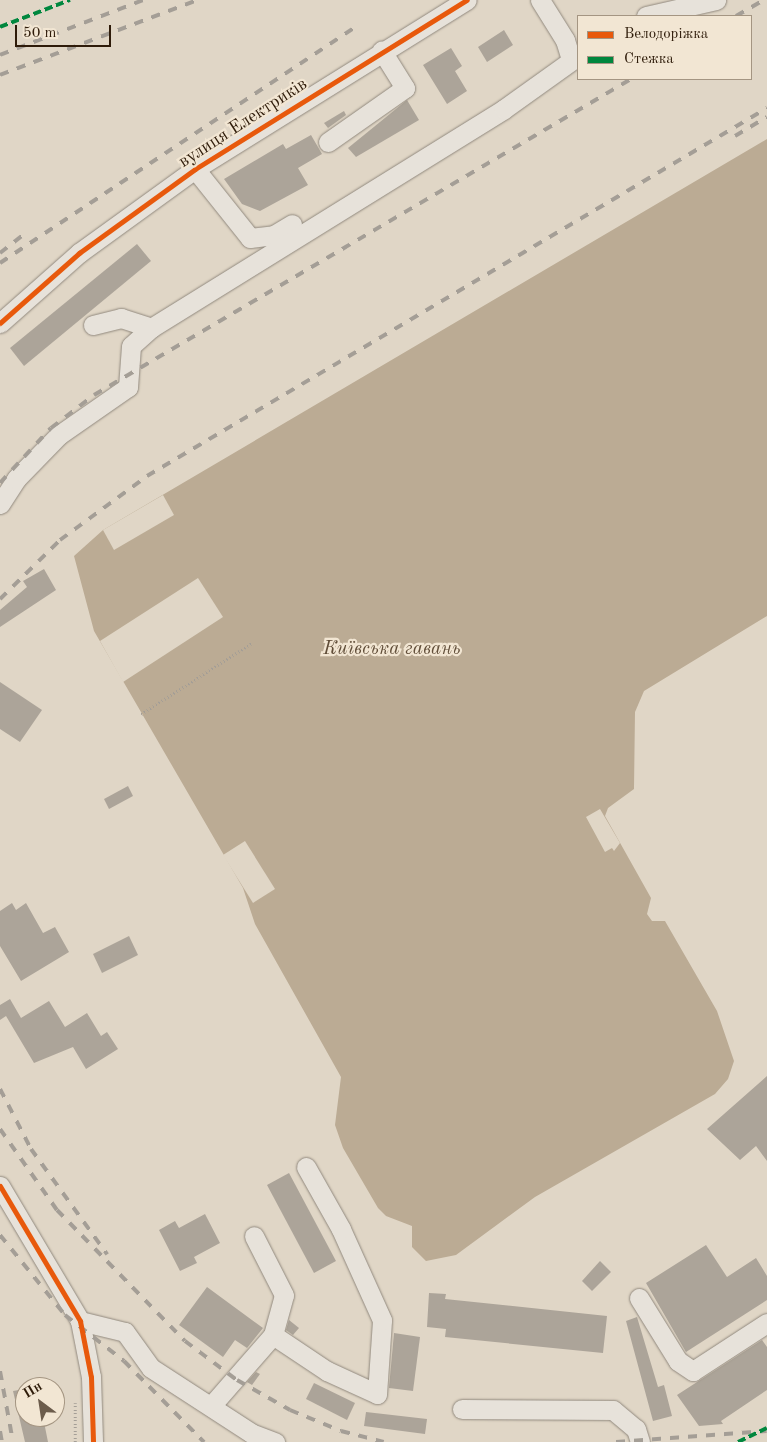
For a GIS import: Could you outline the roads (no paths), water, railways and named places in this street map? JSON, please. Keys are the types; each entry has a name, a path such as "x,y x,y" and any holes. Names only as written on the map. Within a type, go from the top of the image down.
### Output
{"street":[{"name":"вулиця Електриків","path":"0,323 79,253 195,169 466,0"},
{"path":"0,504 16,479 59,435 128,387 131,346 151,328 313,225 504,108 575,58 540,0"},
{"path":"650,15 716,0"},
{"path":"328,142 405,88 382,51"},
{"path":"195,169 250,238 274,235 304,217 313,225"},
{"path":"93,325 121,318 151,328"},
{"path":"273,1335 327,1371 377,1394 382,1320 341,1228 306,1167"},
{"path":"0,1186 81,1325 91,1377 93,1442"},
{"path":"211,1406 273,1335 284,1295 254,1236"},
{"path":"639,1298 678,1361 693,1371 767,1323"},
{"path":"81,1325 125,1332 151,1368 251,1433 276,1442"},
{"path":"462,1409 613,1410 636,1429 640,1442"}],"water":[{"name":"Київська гавань","path":"767,139 767,616 644,691 635,712 634,789 608,808 605,816 651,898 647,914 652,921 665,921 717,1011 734,1061 728,1079 715,1094 535,1197 456,1255 426,1261 412,1247 412,1226 386,1216 378,1208 343,1148 335,1125 341,1077 255,924 243,888 94,631 74,556 103,530"}],"railway":[{"path":"0,55 143,0"},
{"path":"0,75 197,0"},
{"path":"738,15 764,0"},
{"path":"0,263 358,25"},
{"path":"0,483 51,428 94,395 629,80"},
{"path":"0,599 60,540 147,476 767,108"},
{"path":"735,136 767,117"},
{"path":"0,253 26,233"},
{"path":"0,1089 31,1149 107,1254"},
{"path":"0,1129 57,1210 185,1341 237,1380 290,1410 341,1431 384,1442"},
{"path":"0,1235 65,1315 124,1361 204,1442"},
{"path":"0,1371 13,1442"},
{"path":"0,1431 2,1442"},
{"path":"616,1442 767,1431"}]}
